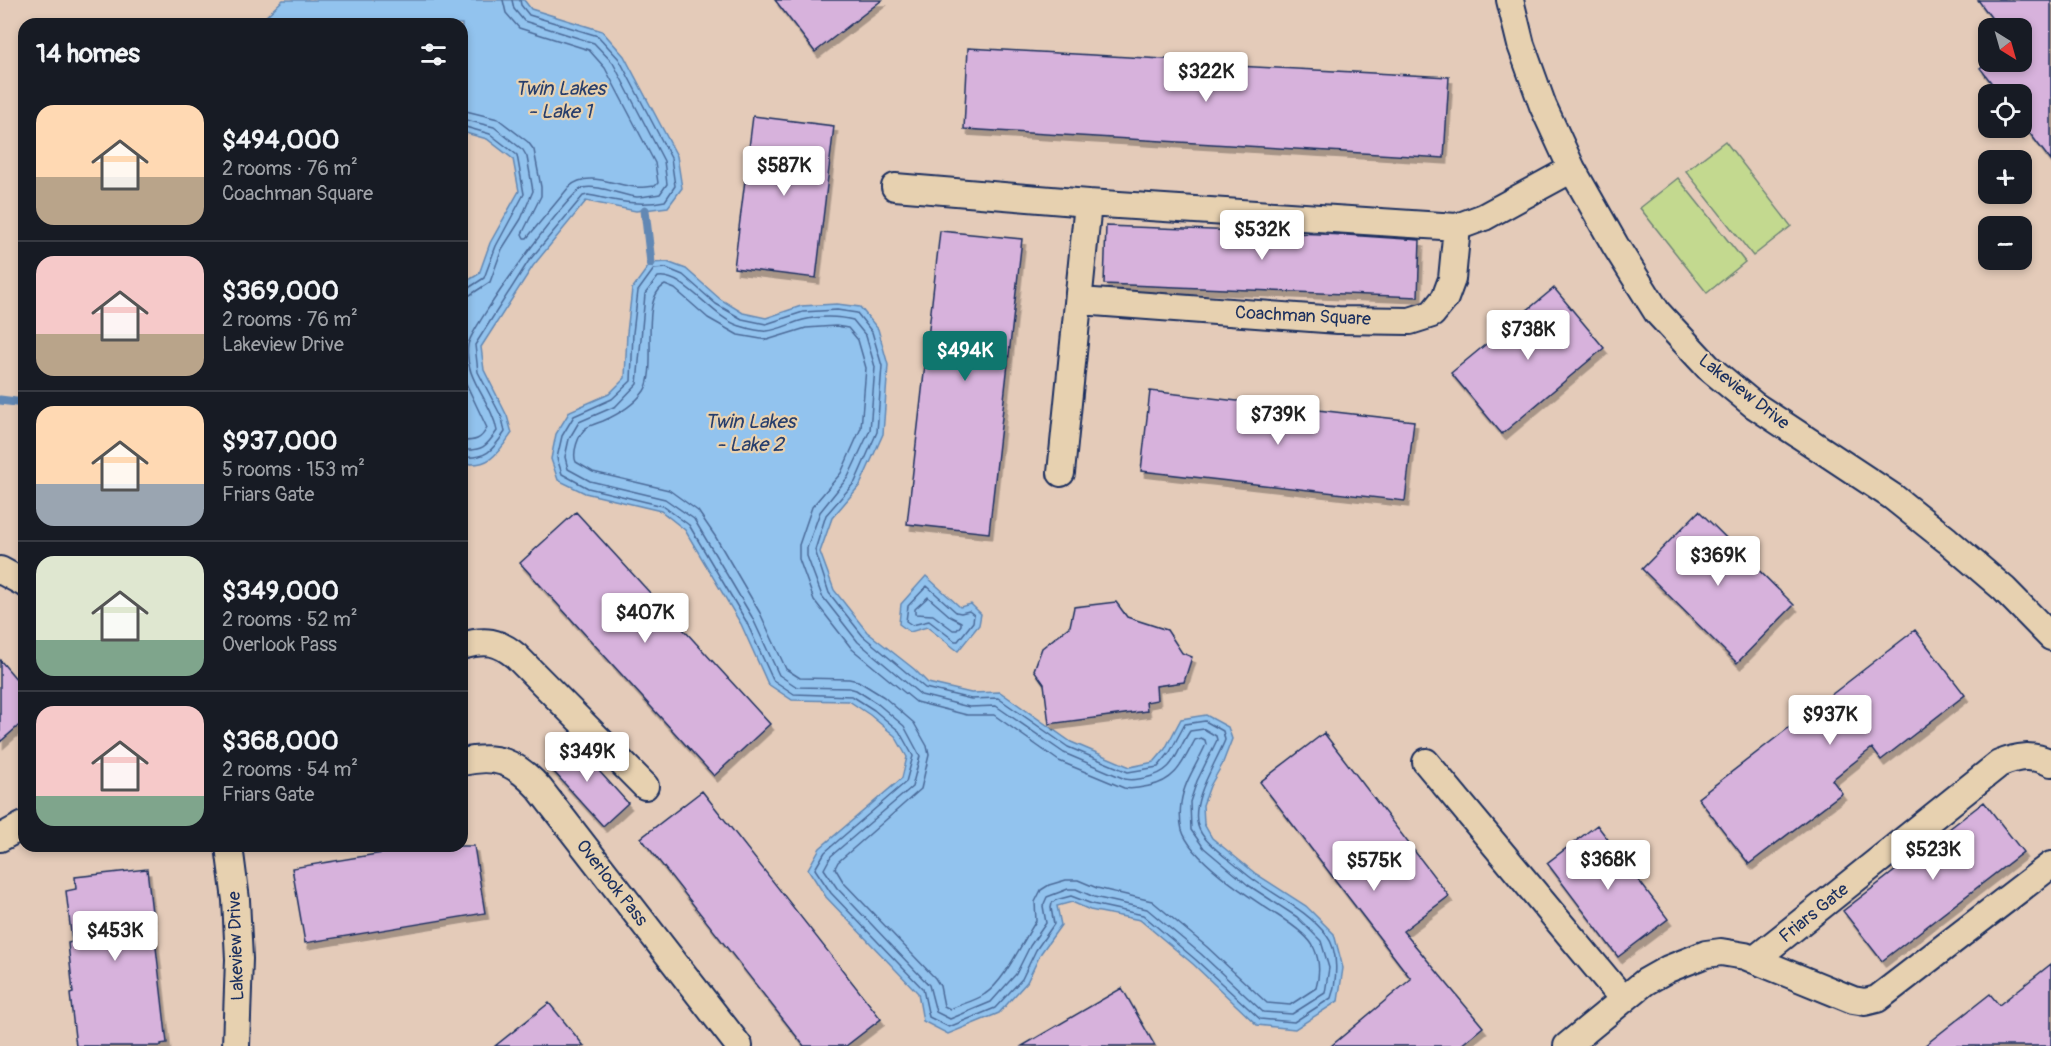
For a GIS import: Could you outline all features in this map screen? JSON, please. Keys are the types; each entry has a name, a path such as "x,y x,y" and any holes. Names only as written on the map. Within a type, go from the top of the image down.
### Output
{"street":[{"name":"Lakeview Drive","path":"1510,0 1521,45 1543,106 1572,169 1615,245 1657,312 1708,367 1754,405 1893,497 2004,589 2051,637"},
{"path":"895,187 1088,203 1457,227 1484,217 1572,169"},
{"path":"1061,473 1088,203"},
{"name":"Coachman Square","path":"1080,301 1338,320 1410,321 1432,314 1445,298 1452,279 1457,227"},
{"path":"0,570 18,580"},
{"path":"468,645 487,642 503,645 645,786"},
{"name":"Friars Gate","path":"1754,960 1999,764 2026,756 2040,758 2051,763"},
{"name":"Overlook Pass","path":"468,760 495,758 528,776 739,1046"},
{"path":"1426,762 1623,999"},
{"path":"0,838 18,828"},
{"name":"Lakeview Drive","path":"230,852 236,900 239,959 236,1046"},
{"name":"Friars Gate","path":"1567,1046 1645,982 1668,969 1706,954 1733,954 1754,960 1853,1000 1865,1002 1877,999 2051,865"}],"green space":[{"path":"1725,141 1791,226 1753,256 1686,171"},
{"path":"1678,178 1745,262 1707,293 1640,208"}],"water":[{"name":"Twin Lakes - Lake 1","path":"283,0 524,0 531,9 602,31 624,56 677,156 682,188 668,207 636,211 586,201 533,266 481,347 484,370 507,416 512,433 497,453 486,461 468,464 468,280 479,274 490,243 519,191 513,159 487,139 468,134 468,18 264,18"},
{"name":"Twin Lakes - Lake 2","path":"667,262 686,269 720,299 743,313 766,318 801,306 837,304 860,307 878,329 888,365 883,434 860,485 832,518 820,552 834,590 867,632 928,683 971,693 1000,692 1071,742 1130,767 1154,762 1165,749 1181,719 1206,715 1228,727 1232,739 1203,805 1204,824 1212,838 1256,874 1306,906 1334,934 1343,968 1338,1001 1295,1029 1257,1025 1193,964 1140,920 1090,910 1072,902 1057,906 1061,925 1041,953 1027,982 999,1013 948,1034 923,1021 918,993 826,897 808,869 820,848 902,778 907,757 895,736 849,701 792,700 768,684 741,624 685,530 661,511 585,493 558,480 551,459 556,434 570,411 609,394 625,378 632,289 651,263"},
{"path":"926,576 960,607 971,604 981,614 979,625 958,651 927,627 910,632 899,624 901,604"}],"building":[{"path":"775,0 882,0 815,52"},
{"path":"1978,0 2051,0 2051,161 2032,136 2032,84 1992,84 1983,72 2032,72 2032,18 1992,18"},
{"path":"968,48 1199,61 1199,64 1449,77 1444,158 964,129"},
{"path":"753,116 834,126 816,278 734,268"},
{"path":"1106,226 1420,240 1418,297 1104,284"},
{"path":"940,231 1022,239 989,533 907,524"},
{"path":"1554,288 1604,348 1502,434 1451,373"},
{"path":"1150,391 1414,421 1405,501 1141,471"},
{"path":"1699,511 1794,605 1737,663 1642,569"},
{"path":"576,512 770,724 714,776 520,563"},
{"path":"1116,602 1127,617 1167,630 1182,653 1192,657 1184,682 1156,686 1157,700 1146,702 1147,711 1049,724 1044,684 1034,670 1042,648 1070,626 1074,607"},
{"path":"1915,630 1965,695 1881,760 1872,748 1832,780 1842,793 1749,864 1698,798"},
{"path":"0,660 18,681 18,726 0,742"},
{"path":"1324,733 1449,896 1403,931 1483,1027 1460,1046 1331,1046 1411,979 1260,782"},
{"path":"570,739 628,803 603,826 545,762"},
{"path":"702,791 881,1019 846,1046 804,1046 641,838"},
{"path":"1984,802 2023,852 1882,961 1843,911"},
{"path":"1597,825 1668,919 1618,957 1547,863"},
{"path":"468,846 474,846 485,913 305,943 292,868 389,852 468,852"},
{"path":"147,869 167,1043 161,1046 76,1046 70,994 73,993 68,943 72,942 66,891 76,889 75,877"},
{"path":"2051,964 2051,1046 1924,1046 1990,994 1999,1005"},
{"path":"1122,988 1155,1046 1022,1046"},
{"path":"549,1003 584,1046 495,1046"}],"waterway":[{"path":"645,210 651,263"},
{"path":"0,400 18,402"}]}
